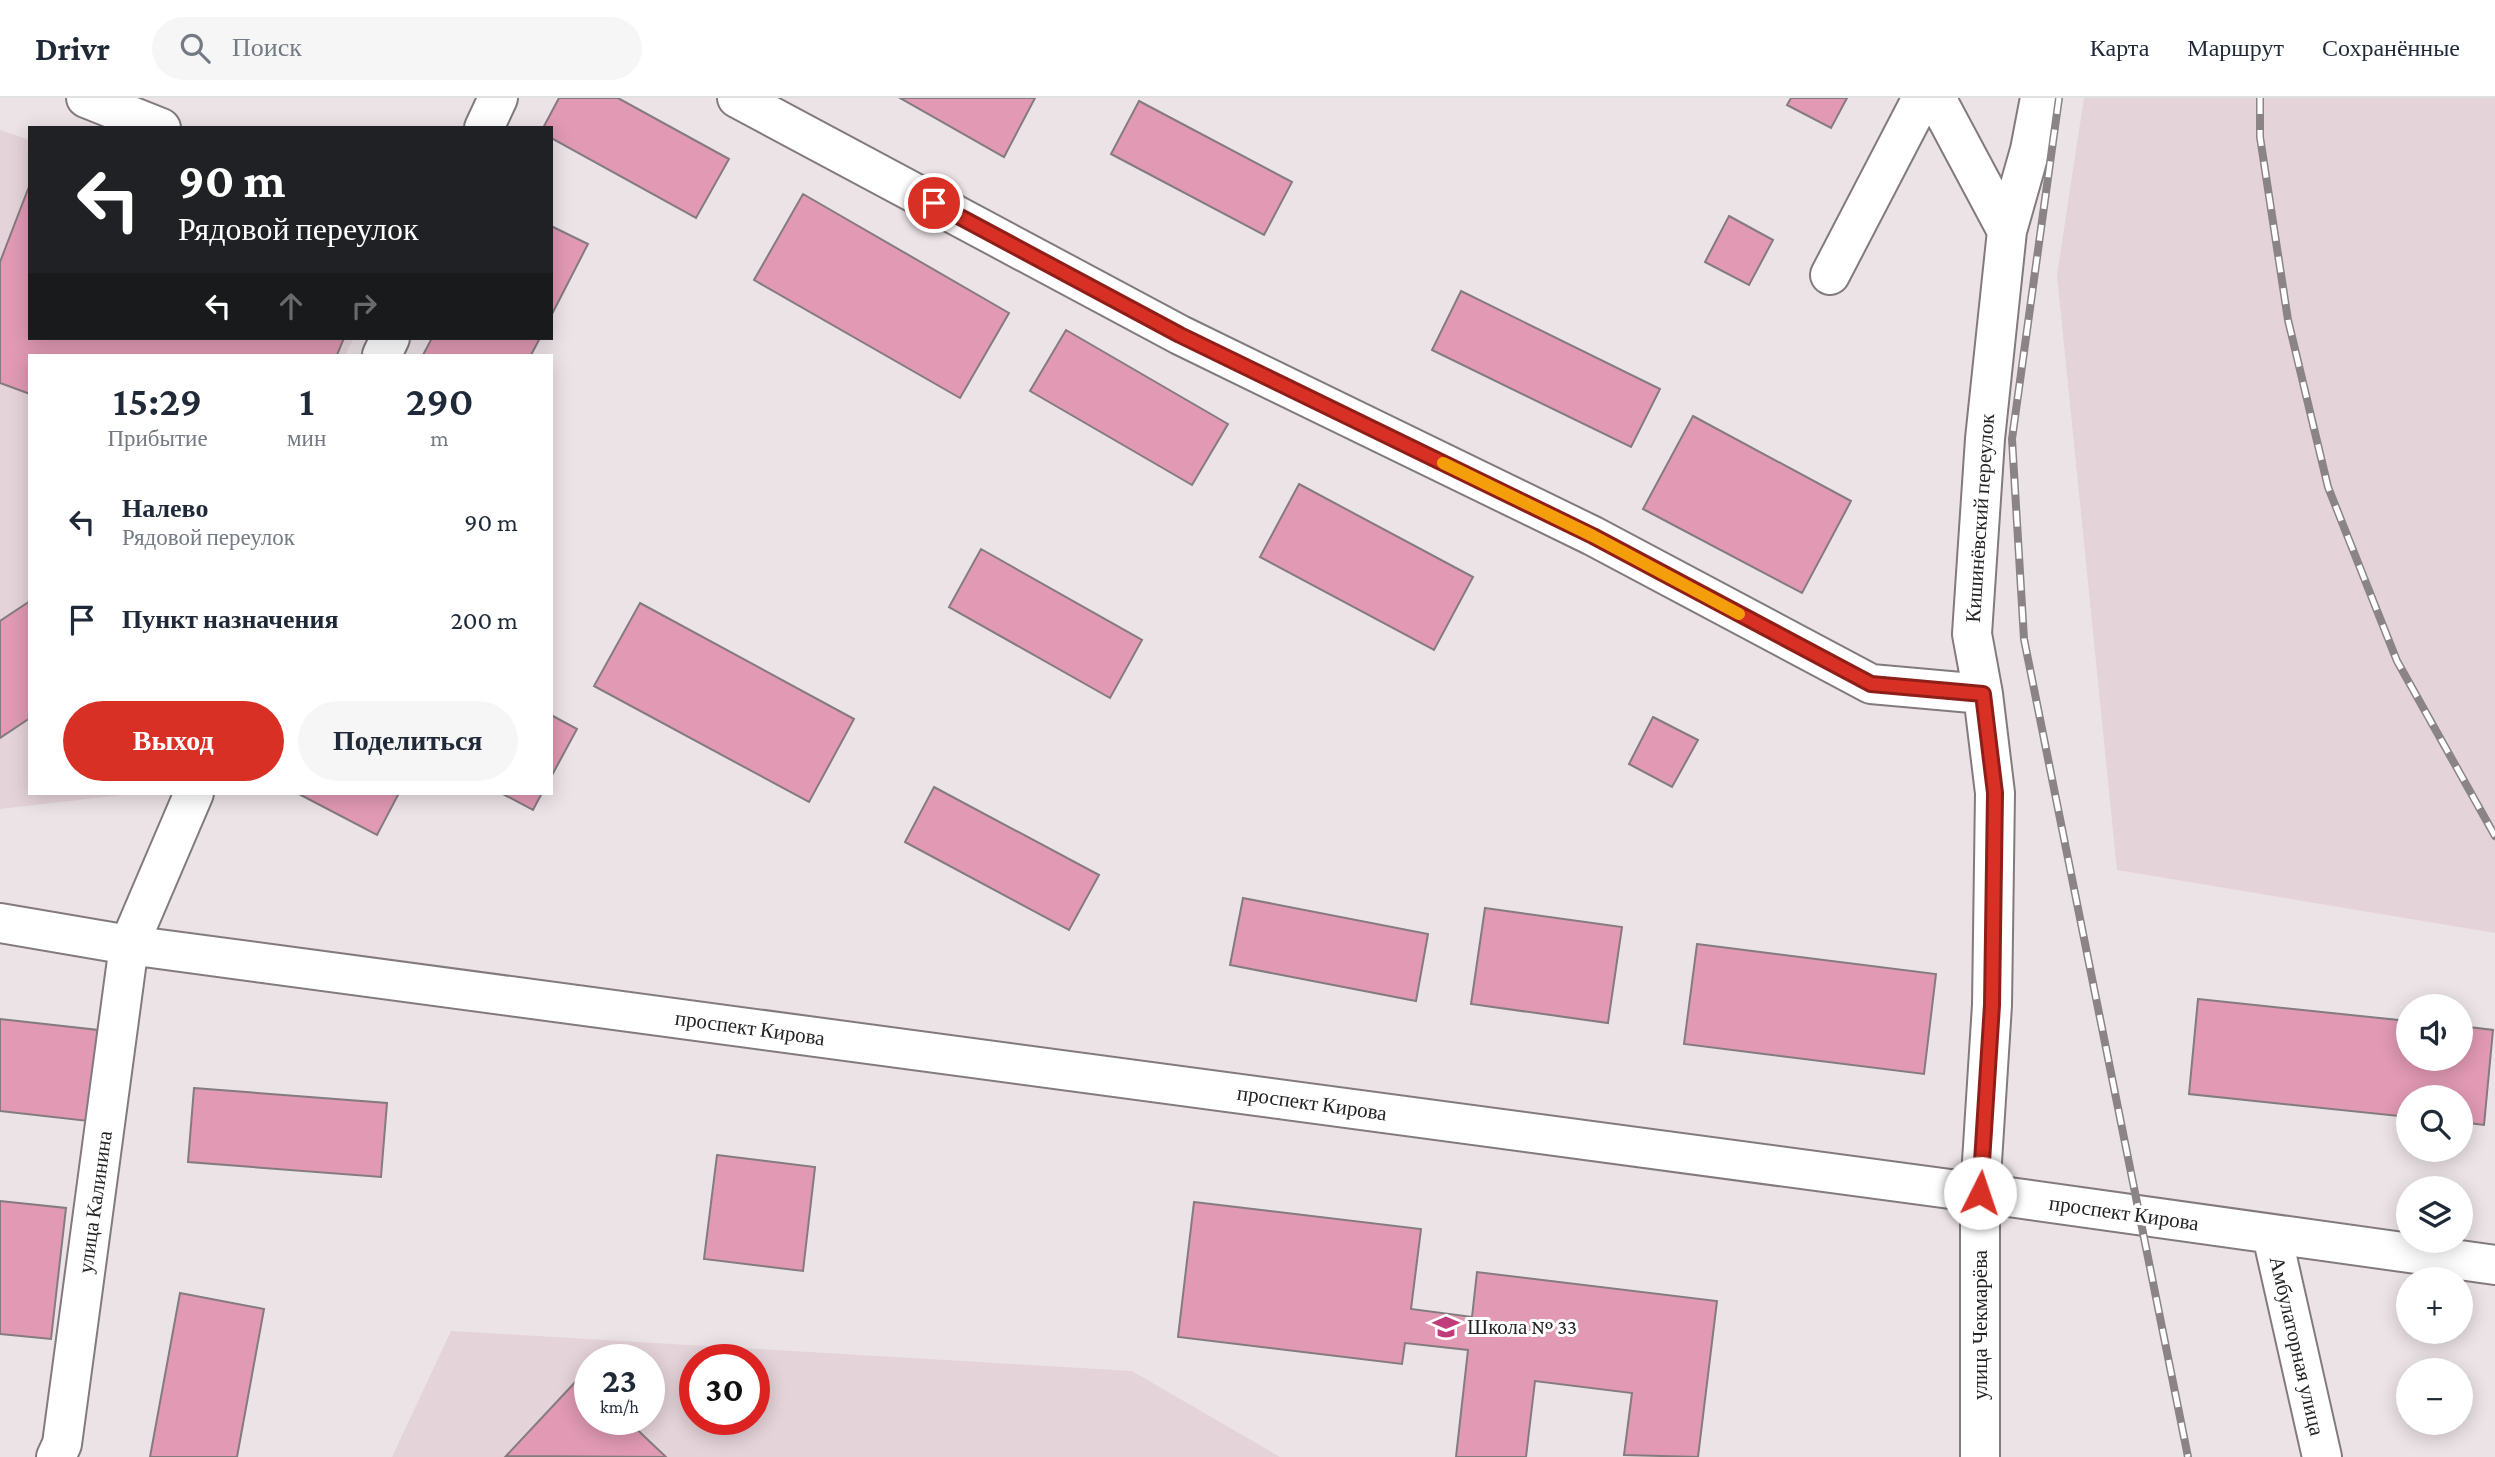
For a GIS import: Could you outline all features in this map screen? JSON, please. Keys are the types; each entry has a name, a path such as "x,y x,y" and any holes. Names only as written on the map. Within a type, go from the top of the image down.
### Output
{"street":[{"path":"86,98 156,126"},
{"path":"485,126 498,98"},
{"path":"737,98 1180,335 1593,536 1871,684 1983,694"},
{"path":"1830,275 1922,98"},
{"path":"1936,98 2007,231"},
{"name":"Кишинёвский переулок","path":"1980,1193 1992,1005 1995,807 1983,694 1972,634 1985,439 2007,231 2030,150 2040,98"},
{"name":"улица Калинина","path":"55,1457 62,1444 129,945 193,795"},
{"name":"проспект Кирова","path":"0,923 129,945 1980,1193 2495,1265"},
{"name":"улица Чекмарёва","path":"1980,1193 1980,1457"},
{"name":"Амбулаторная улица","path":"2272,1235 2322,1457"}],"shaded area":[{"path":"2084,98 2495,98 2495,933 2117,870 2057,275"},
{"path":"0,130 28,139 28,340 353,340 346,354 28,354 28,795 122,795 0,809"},
{"path":"451,1331 679,1344 679,1435 770,1435 770,1350 1132,1371 1280,1457 392,1457"}],"building":[{"path":"559,98 618,98 729,159 696,218 553,139 553,126 544,126"},
{"path":"900,98 1035,98 1004,157"},
{"path":"1791,98 1847,98 1831,128 1787,105"},
{"path":"1139,101 1292,182 1264,235 1111,154"},
{"path":"28,189 28,340 343,340 337,354 28,354 28,393 0,383 0,262"},
{"path":"803,194 1009,313 960,398 754,280"},
{"path":"1729,216 1773,240 1749,285 1705,262"},
{"path":"553,227 588,244 553,312"},
{"path":"1461,291 1660,389 1631,447 1432,350"},
{"path":"1066,330 1228,424 1192,485 1030,391"},
{"path":"431,340 539,340 532,354 424,354"},
{"path":"1693,416 1851,501 1802,593 1643,509"},
{"path":"1299,484 1473,577 1434,650 1260,557"},
{"path":"981,549 1142,640 1110,698 949,607"},
{"path":"28,602 28,719 0,738 0,621"},
{"path":"640,603 854,719 809,802 594,686"},
{"path":"553,716 577,729 553,773"},
{"path":"1653,717 1698,740 1672,787 1629,764"},
{"path":"934,787 1099,875 1069,930 905,842"},
{"path":"301,795 398,795 377,835"},
{"path":"505,795 541,795 533,810"},
{"path":"1243,898 1428,934 1416,1001 1230,965"},
{"path":"1485,908 1622,927 1608,1023 1471,1004"},
{"path":"1697,944 1936,974 1924,1074 1684,1044"},
{"path":"2198,999 2396,1020 2396,1071 2473,1071 2473,1028 2493,1030 2484,1125 2473,1124 2473,1085 2396,1085 2396,1116 2189,1094"},
{"path":"0,1019 98,1030 88,1121 0,1111"},
{"path":"194,1088 387,1103 381,1177 188,1162"},
{"path":"717,1155 815,1167 803,1271 704,1259"},
{"path":"0,1201 66,1208 51,1339 0,1334"},
{"name":"Школа № 33","path":"1194,1202 1421,1229 1411,1309 1472,1317 1477,1272 1717,1301 1698,1457 1624,1455 1632,1393 1535,1381 1526,1457 1456,1457 1468,1350 1405,1343 1402,1364 1178,1337"},
{"path":"180,1293 264,1309 237,1457 150,1457"},
{"path":"574,1383 574,1435 643,1435 666,1457 506,1456"}],"railway":[{"path":"2059,98 2012,439 2024,639 2188,1457"},
{"path":"2260,98 2260,137 2288,320 2328,487 2397,661 2495,836"}],"slow traffic":[{"path":"1443,463 1593,536 1739,614"}],"place":[{"name":"Школа № 33","path":"1446,1327"}],"route":[{"path":"934,203 1180,335 1593,536 1871,684 1983,694 1995,793 1992,1005 1980,1193"}]}
